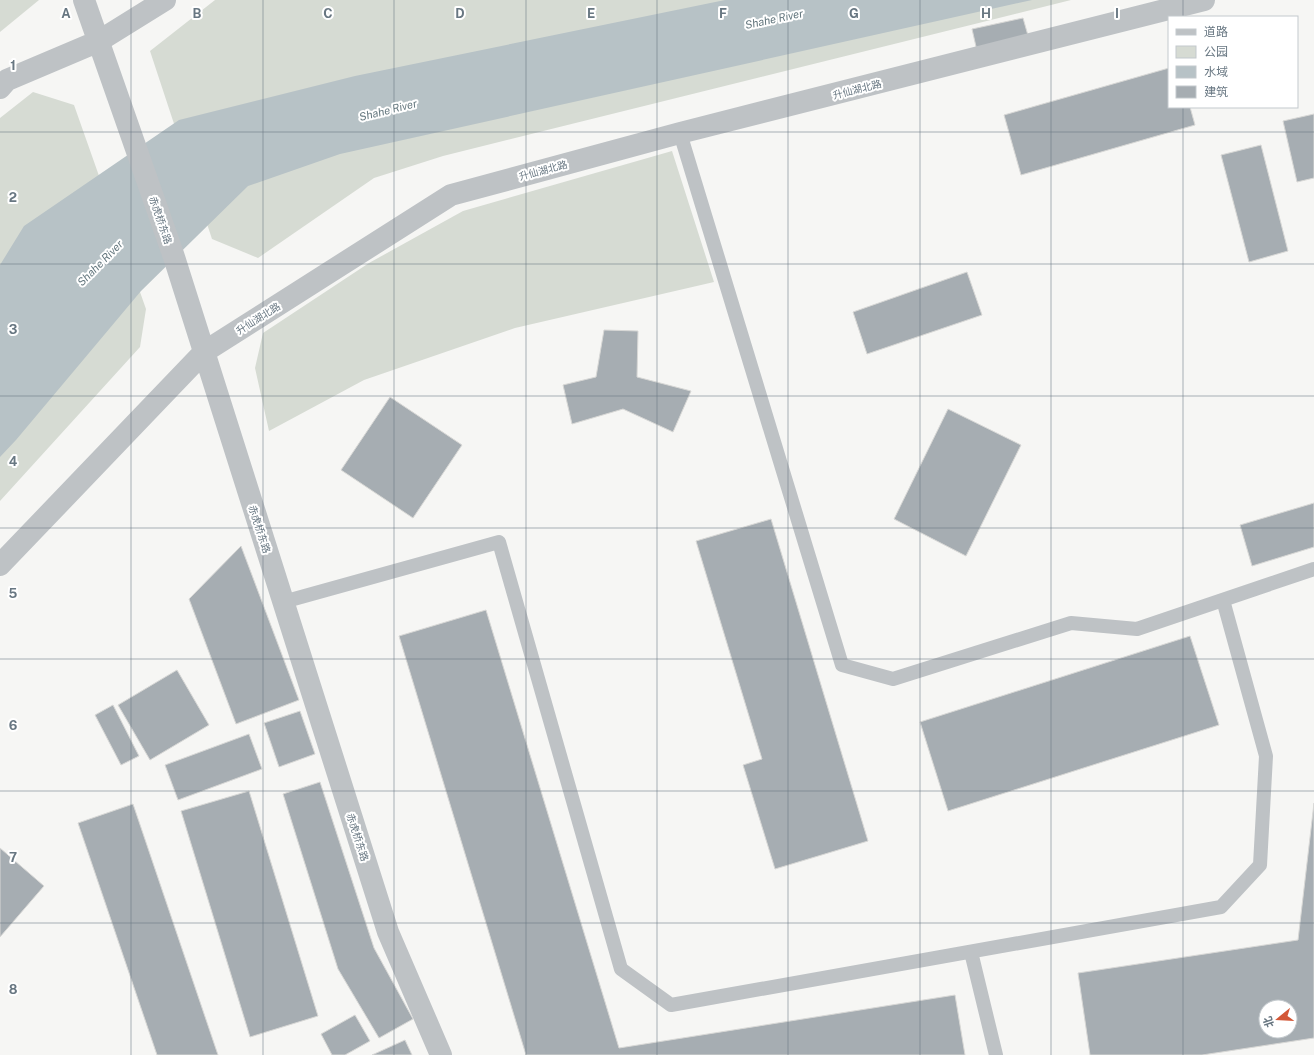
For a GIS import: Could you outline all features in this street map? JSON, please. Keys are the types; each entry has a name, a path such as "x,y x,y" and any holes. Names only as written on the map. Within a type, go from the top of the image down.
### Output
{"street":[{"name":"赤虎桥东路","path":"84,0 174,257 388,932 441,1055"},
{"path":"0,88 8,80 99,41 165,0"},
{"name":"升仙湖北路","path":"0,565 204,352 451,195 680,133 1204,0"}],"lane":[{"path":"680,133 842,665 893,679 1071,623 1137,630 1314,570"},
{"path":"283,602 499,542 621,969 670,1004 1221,907 1260,865 1266,756 1223,600"},
{"path":"971,952 996,1055"}],"green space":[{"path":"0,0 39,0 0,32"},
{"path":"215,0 1071,0 443,156 374,178 258,258 212,239 150,51"},
{"path":"33,92 74,105 146,309 140,347 0,501 0,118"},
{"path":"672,151 714,282 515,328 364,380 269,431 255,368 263,333 369,263 463,211"}],"water":[{"name":"Shahe River","path":"725,0 1032,0 340,154 248,186 141,291 0,457 0,265 24,226 179,120 355,76"}],"building":[{"path":"1023,18 1029,39 977,51 972,29"},
{"path":"1168,68 1168,108 1190,108 1195,125 1021,175 1004,115"},
{"path":"1314,114 1314,178 1297,182 1283,121"},
{"path":"1261,145 1288,251 1249,262 1221,155"},
{"path":"967,272 982,315 867,354 853,312"},
{"path":"604,330 638,331 637,377 691,391 673,432 623,409 572,424 563,385 596,377"},
{"path":"390,397 462,445 413,518 341,470"},
{"path":"948,409 1021,445 966,556 894,519"},
{"path":"1314,503 1314,547 1252,566 1240,525"},
{"path":"771,519 868,841 775,869 743,765 762,759 696,541"},
{"path":"241,546 299,700 236,724 189,599"},
{"path":"486,610 619,1048 955,995 965,1055 526,1055 399,636"},
{"path":"1190,636 1219,725 948,811 920,722"},
{"path":"177,670 209,725 150,760 118,705"},
{"path":"113,705 139,756 121,765 95,715"},
{"path":"300,711 315,754 279,767 264,723"},
{"path":"249,734 262,769 178,800 165,765"},
{"path":"320,782 374,948 413,1019 379,1038 338,969 283,794"},
{"path":"249,791 318,1016 250,1037 181,811"},
{"path":"1314,803 1314,1038 1202,1055 1090,1055 1078,973 1298,940"},
{"path":"133,804 218,1055 157,1055 78,823"},
{"path":"0,848 44,886 0,937"},
{"path":"355,1015 370,1041 345,1055 332,1055 321,1034"},
{"path":"405,1040 412,1055 372,1055"}]}
